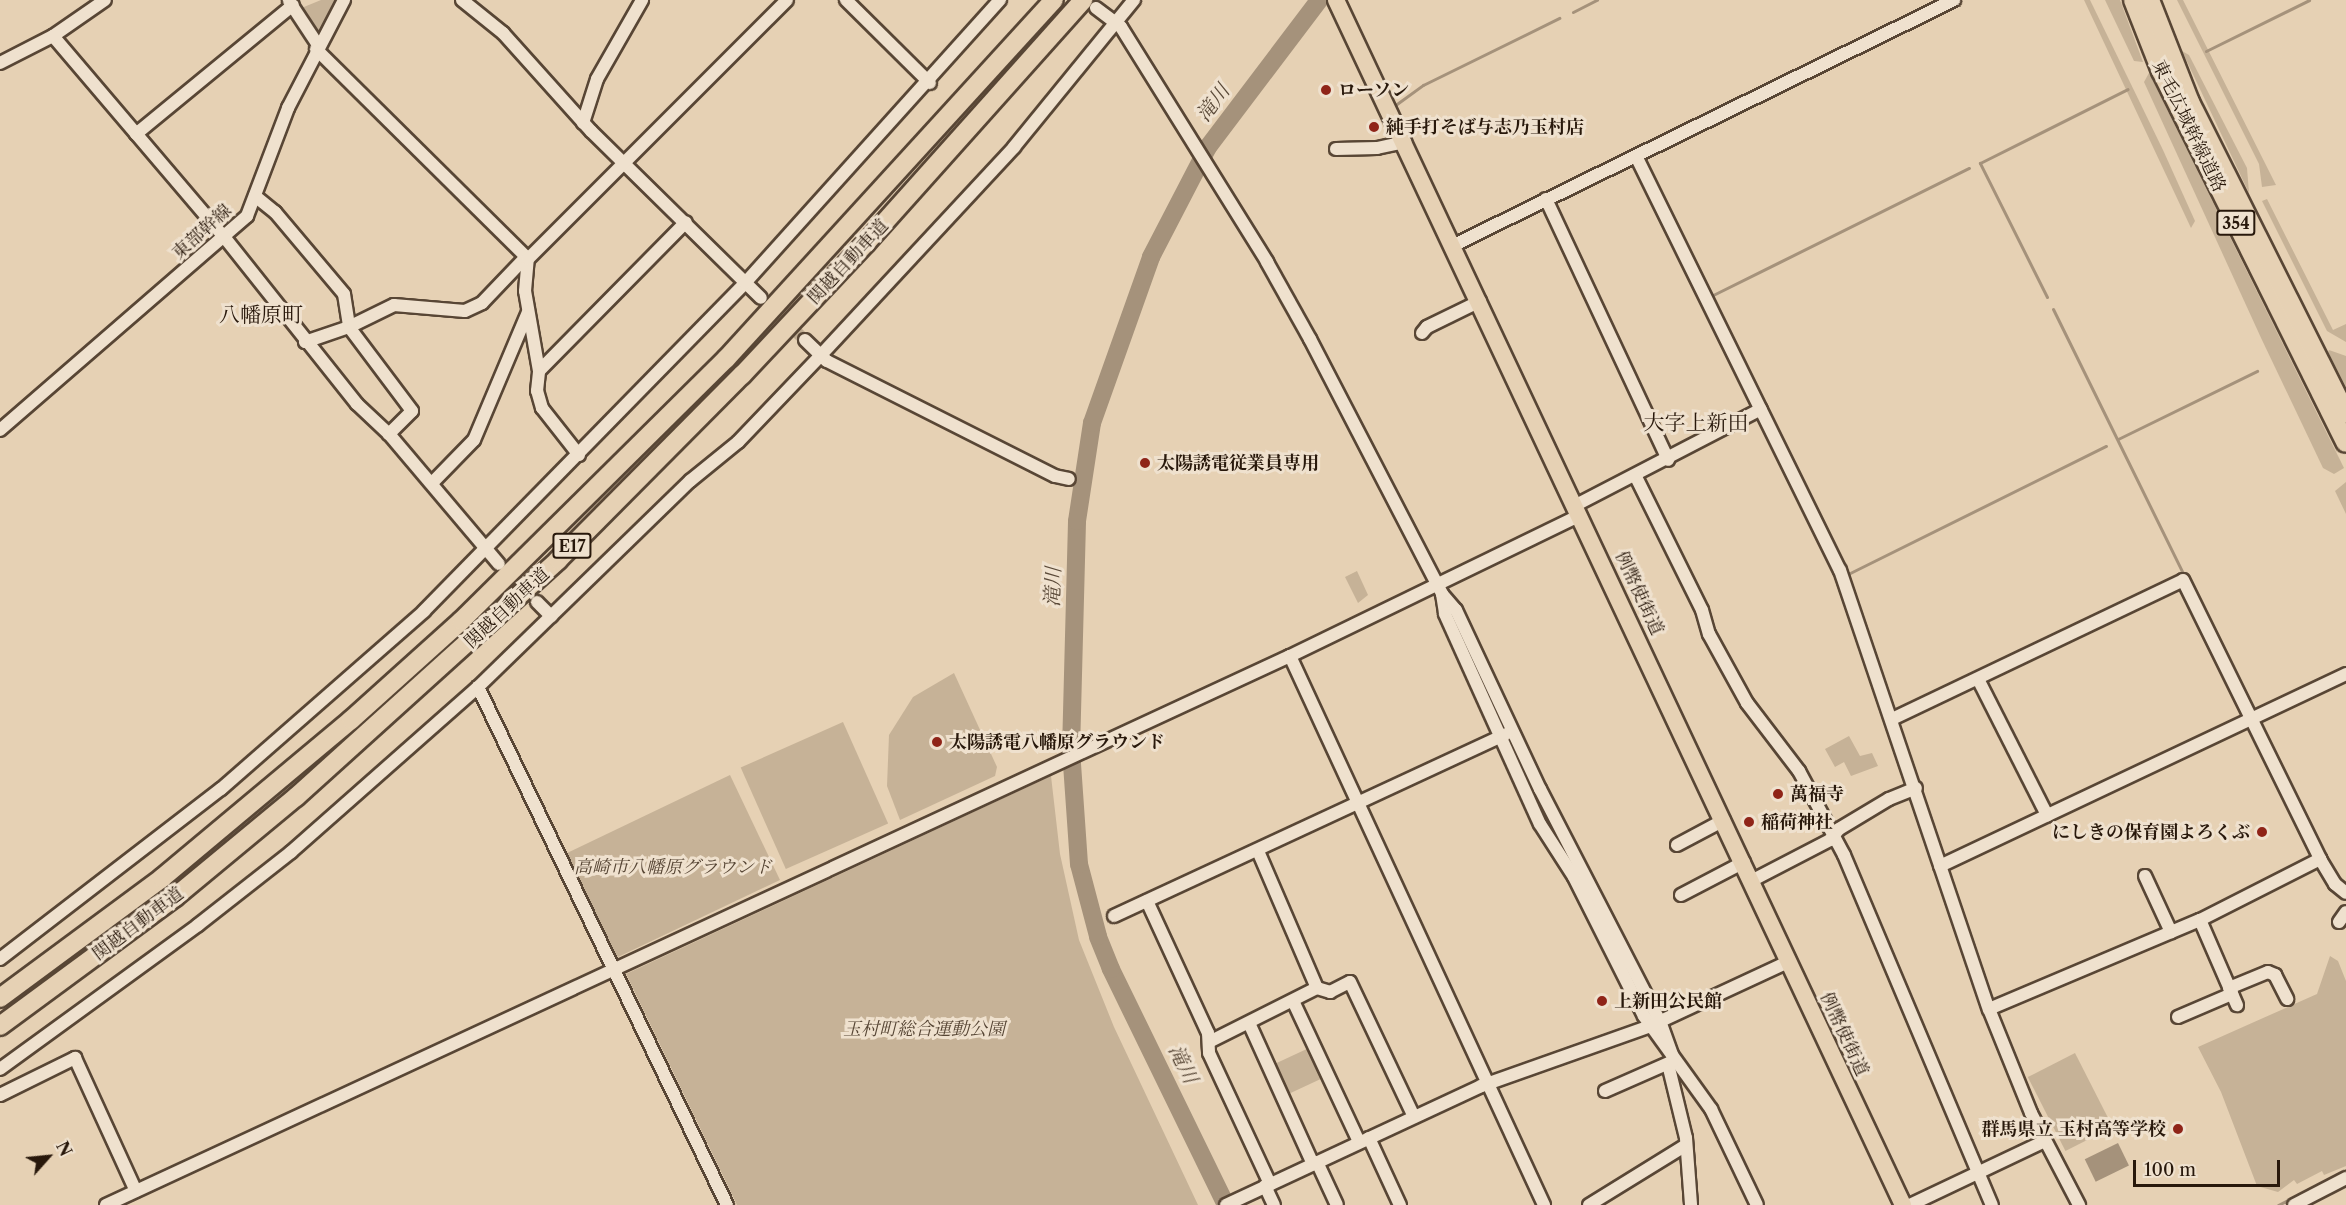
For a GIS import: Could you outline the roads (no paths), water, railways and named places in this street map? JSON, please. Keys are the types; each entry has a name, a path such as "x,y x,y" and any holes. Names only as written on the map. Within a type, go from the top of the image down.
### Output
{"highway":[{"name":"関越自動車道","path":"0,998 162,878 241,813 351,720 477,605 726,359 1054,0"},
{"name":"東毛広域幹線道路","path":"2133,0 2161,71 2346,443"},
{"name":"東毛広域幹線道路","path":"2150,0 2190,102 2346,414"},
{"name":"関越自動車道","path":"0,1026 175,897 296,797 541,576 742,375 1090,4"}],"main road":[{"name":"例幣使街道","path":"1336,0 1454,245 1903,1205"}],"street":[{"path":"0,63 53,36 104,0"},
{"name":"東部幹線","path":"0,430 225,238 247,216 279,129 317,47 344,0"},
{"path":"462,0 484,14 584,123 761,298"},
{"path":"584,123 597,79 642,0"},
{"path":"305,342 349,327 394,305 465,311 482,303 787,0"},
{"path":"846,0 930,83"},
{"path":"0,959 221,789 424,611 746,284 930,83 1000,0"},
{"path":"0,1069 198,925 291,852 478,687 690,481 738,442 821,356 1014,147 1134,0"},
{"path":"1454,245 1954,0"},
{"path":"136,134 291,3 317,47 450,185 467,195 527,258 525,291 539,370 537,391 542,408 579,455"},
{"path":"1090,4 1116,22 1267,262 1440,590 1456,610 1655,1023 1671,1062 1686,1145 1691,1205"},
{"path":"53,36 225,238 305,342 357,404 389,434 499,564"},
{"path":"1336,149 1377,148 1405,142"},
{"path":"1636,156 1837,563 1916,788 1989,1008 2045,1141 2079,1205"},
{"path":"255,196 275,212 344,294 349,327 412,411 389,434"},
{"path":"1546,199 1668,460"},
{"path":"539,370 686,222"},
{"path":"1422,333 1427,327 1480,301"},
{"path":"432,483 474,440 528,312"},
{"path":"804,340 821,356 1055,476 1069,479"},
{"path":"106,1205 1290,656 1440,590 1636,477 1761,409"},
{"path":"1636,477 1714,643 1748,703 1799,771 1833,836 1884,945 1977,1174 1992,1205"},
{"path":"1892,719 2182,580 2320,859 2335,884 2346,893"},
{"path":"1440,590 1444,614 1540,824 1574,877 1655,1023"},
{"path":"537,602 551,616"},
{"path":"1290,656 1544,1205"},
{"path":"1940,866 2346,674"},
{"path":"1978,679 2047,815"},
{"path":"478,687 727,1205"},
{"path":"1114,916 1258,851 1513,730"},
{"path":"1751,881 1833,836 1889,799 1916,788"},
{"path":"1677,845 1724,820"},
{"path":"1258,851 1317,988 1330,992 1350,982 1414,1117"},
{"path":"1989,1008 2200,920 2320,859"},
{"path":"1681,895 1744,862"},
{"path":"2145,876 2171,932"},
{"path":"1147,901 1211,1041 1209,1053 1268,1185 1274,1205"},
{"path":"2200,920 2233,996"},
{"path":"1231,1203 1488,1083 1655,1023 1788,962"},
{"path":"2178,1017 2233,996 2268,972 2275,975 2287,999"},
{"path":"1211,1041 1294,1003 1317,988"},
{"path":"1294,1003 1400,1205"},
{"path":"1249,1023 1337,1205"},
{"path":"0,1095 75,1058 136,1191"},
{"path":"1671,1062 1686,1075 1711,1109 1756,1205"},
{"path":"1605,1091 1671,1062"},
{"path":"1910,1205 2045,1141"},
{"path":"1589,1205 1686,1145"},
{"path":"2294,1205 2346,1178"}],"waterway":[{"name":"滝川","path":"1226,1205 1111,969 1098,936 1079,864 1071,751 1077,521 1092,423 1151,257 1208,147 1319,0"},
{"path":"1573,12 1597,0"},
{"path":"2206,51 2309,0"},
{"path":"1394,106 1423,85 1559,18"},
{"path":"2047,297 1980,163 2128,89"},
{"path":"1711,296 1969,168"},
{"path":"1448,220 1456,234"},
{"path":"2053,309 2183,573"},
{"path":"2118,439 2257,371"},
{"path":"1848,574 2106,446"},
{"path":"2278,1205 2346,1171"}],"tunnel":[{"path":"768,305 805,340"}],"place":[{"name":"ローソン","path":"1326,90"},
{"name":"純手打そば与志乃玉村店","path":"1374,127"},
{"name":"太陽誘電従業員専用","path":"1145,463"},
{"name":"太陽誘電八幡原グラウンド","path":"937,742"},
{"name":"萬福寺","path":"1778,794"},
{"name":"稲荷神社","path":"1749,822"},
{"name":"にしきの保育園よろくぶ","path":"2262,832"},
{"name":"上新田公民館","path":"1602,1001"},
{"name":"群馬県立 玉村高等学校","path":"2178,1129"}],"district":[{"name":"八幡原町","path":"261,315"},
{"name":"大字上新田","path":"1696,423"}],"park label":[{"name":"高崎市八幡原グラウンド","path":"673,867"},
{"name":"玉村町総合運動公園","path":"924,1029"}]}
